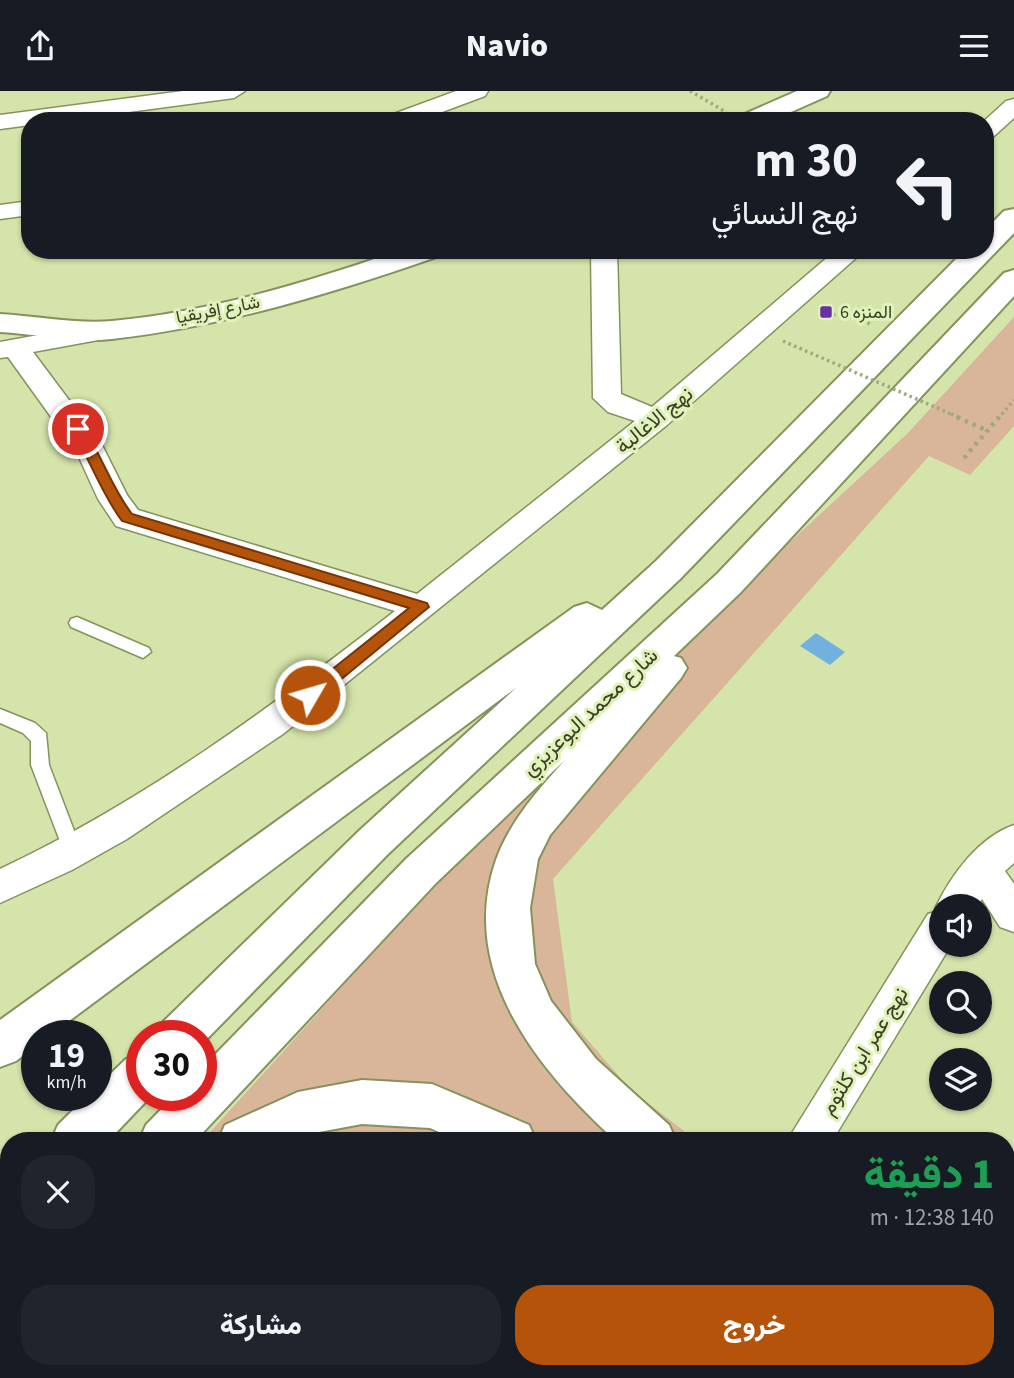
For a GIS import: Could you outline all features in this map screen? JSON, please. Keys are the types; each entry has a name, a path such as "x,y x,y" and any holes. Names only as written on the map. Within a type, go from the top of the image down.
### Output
{"main road":[{"path":"757,112 818,91"},
{"path":"994,237 1014,217"},
{"name":"شارع إفريقيا","path":"5,340 110,330 247,306 309,291 403,259"},
{"path":"196,1020 374,842 678,560 972,259"},
{"name":"شارع محمد البوعزيزي","path":"172,1132 421,871 729,583 1014,279"},
{"path":"0,1046 621,590 678,560"},
{"path":"641,1132 617,1112 549,1036 522,992 509,934 508,891 517,858 542,815 687,645 729,583"},
{"path":"84,1132 126,1090"},
{"path":"261,1132 298,1114 362,1102 432,1105 492,1132"}],"street":[{"path":"75,112 234,91"},
{"path":"420,112 477,91"},
{"path":"994,124 1014,106"},
{"path":"0,122 21,119"},
{"path":"0,212 21,209"},
{"path":"604,259 607,398 618,406 657,418"},
{"name":"نهج الاغالبة","path":"0,887 162,802 248,744 657,418 842,259"},
{"path":"5,340 92,450 113,499 127,518 422,607"},
{"path":"964,894 982,868 1014,839"},
{"path":"982,868 1014,915"},
{"name":"نهج عمر ابن كلثوم","path":"814,1132 929,947"}],"lane":[{"path":"77,623 143,652"},
{"path":"0,716 29,728 40,738 40,765 72,849"}],"path":[{"path":"690,91 729,112"},
{"path":"812,313 856,317 897,337"},
{"path":"783,341 988,431"},
{"path":"964,458 1014,400"}],"shaded area":[{"path":"1014,317 1014,426 970,475 929,456 553,879 572,1022 631,1090 685,1132 210,1132 515,796 908,433"}],"water":[{"path":"816,633 845,652 830,665 800,646"}],"place":[{"name":"المنزه 6","path":"826,312"}],"route":[{"path":"78,429 92,450 113,499 127,518 422,607 310,695"}]}
